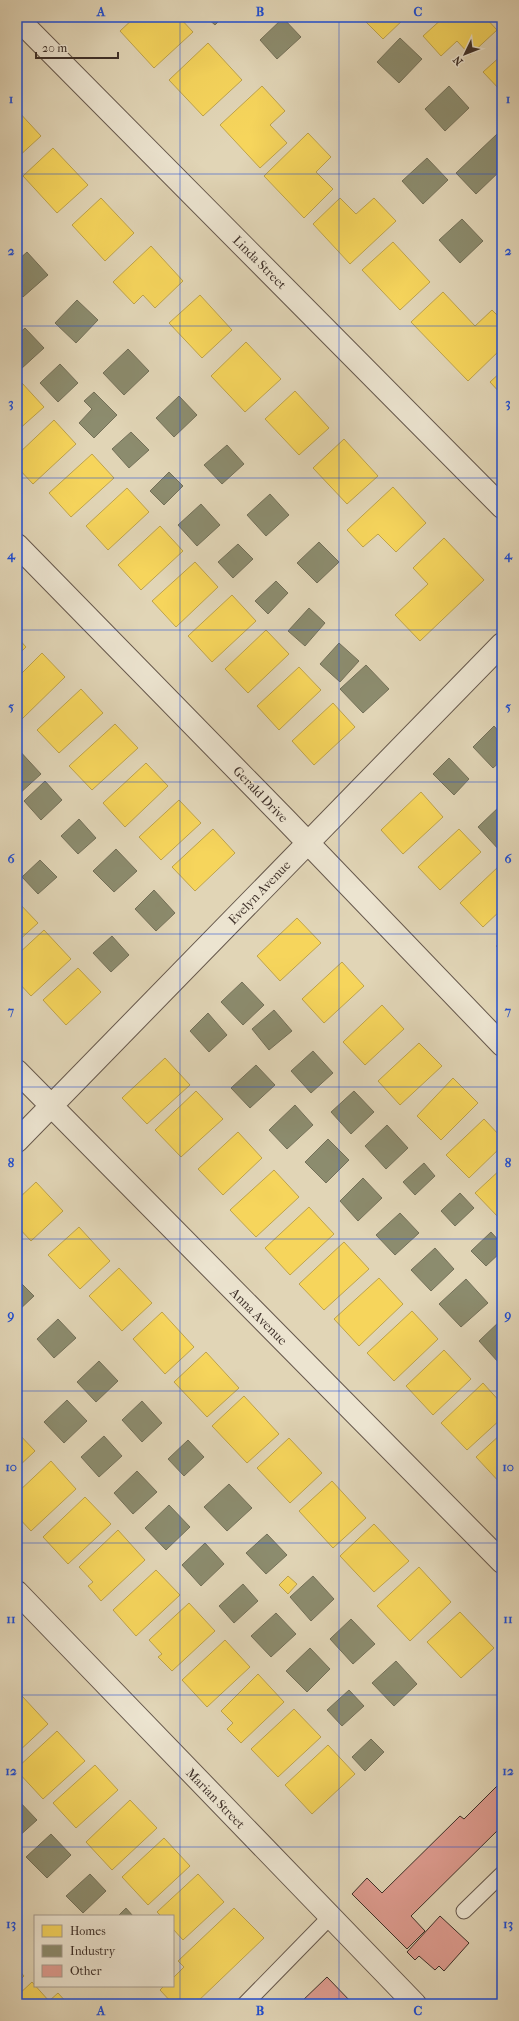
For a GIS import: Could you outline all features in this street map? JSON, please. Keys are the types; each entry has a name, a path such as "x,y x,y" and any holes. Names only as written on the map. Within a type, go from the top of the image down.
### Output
{"street":[{"name":"Linda Street","path":"17,18 502,507"},
{"name":"Gerald Drive","path":"17,545 308,842 502,1045"},
{"name":"Evelyn Avenue","path":"17,1141 502,644"},
{"name":"Anna Avenue","path":"17,1071 502,1562"},
{"name":"Marian Street","path":"17,1592 414,2004"}],"lane":[{"path":"464,1911 500,1882"},
{"path":"245,2004 330,1917"}],"building: Homes":[{"path":"135,17 179,17 193,32 154,68 120,31"},
{"path":"361,17 406,17 383,39"},
{"path":"444,17 485,17 497,30 470,55 457,41 441,56 423,36"},
{"path":"208,43 242,80 203,116 169,80"},
{"path":"502,55 502,92 483,72"},
{"path":"262,86 285,111 270,125 287,143 260,168 220,125"},
{"path":"17,110 41,136 17,158"},
{"path":"308,133 331,157 316,172 333,189 304,218 264,176"},
{"path":"53,148 88,185 57,213 23,176"},
{"path":"101,198 134,233 105,261 72,225"},
{"path":"340,198 356,214 374,198 396,221 350,264 313,224"},
{"path":"393,242 430,282 400,310 362,270"},
{"path":"151,246 183,281 155,308 143,295 134,304 113,282"},
{"path":"443,292 475,326 492,310 502,320 502,348 468,381 411,322"},
{"path":"200,295 232,330 202,358 169,323"},
{"path":"246,342 281,379 245,412 211,376"},
{"path":"502,371 502,395 490,382"},
{"path":"22,383 44,407 17,431 17,387"},
{"path":"295,391 329,428 299,455 265,419"},
{"path":"54,420 76,444 33,484 17,467 17,455"},
{"path":"344,439 378,476 347,504 313,468"},
{"path":"92,454 114,478 71,517 49,493"},
{"path":"393,487 426,523 396,552 378,534 363,547 347,530"},
{"path":"127,488 149,512 108,550 86,526"},
{"path":"160,526 183,551 141,590 118,565"},
{"path":"444,538 484,580 420,641 395,615 428,584 413,568"},
{"path":"195,562 218,587 176,627 152,601"},
{"path":"232,595 256,621 212,662 188,636"},
{"path":"266,630 289,654 248,693 225,669"},
{"path":"17,637 26,647 17,656"},
{"path":"42,653 65,677 22,719 17,715 17,678"},
{"path":"299,667 321,690 279,730 257,706"},
{"path":"81,689 103,713 59,753 37,730"},
{"path":"333,703 355,727 314,765 292,741"},
{"path":"115,724 138,748 92,790 69,766"},
{"path":"146,763 168,786 125,827 103,803"},
{"path":"421,792 443,817 403,854 381,830"},
{"path":"179,800 201,823 161,860 139,837"},
{"path":"213,829 235,853 195,891 172,867"},
{"path":"459,829 481,852 440,890 418,867"},
{"path":"499,866 502,869 502,909 483,927 460,903"},
{"path":"17,901 38,923 17,942"},
{"path":"297,918 321,943 280,981 257,956"},
{"path":"44,930 71,959 31,996 17,981 17,955"},
{"path":"502,941 502,952 496,946"},
{"path":"342,962 364,986 324,1023 302,999"},
{"path":"78,968 101,992 66,1025 43,1000"},
{"path":"382,1005 404,1029 365,1065 343,1042"},
{"path":"419,1043 442,1066 400,1105 378,1081"},
{"path":"165,1058 190,1085 147,1124 122,1098"},
{"path":"453,1078 478,1103 441,1140 417,1116"},
{"path":"196,1091 223,1119 181,1157 155,1130"},
{"path":"484,1119 502,1138 502,1146 469,1178 446,1155"},
{"path":"238,1132 262,1158 223,1195 198,1169"},
{"path":"502,1168 502,1215 499,1218 475,1193"},
{"path":"274,1170 299,1197 256,1237 230,1210"},
{"path":"36,1182 63,1211 31,1241 17,1226 17,1200"},
{"path":"309,1207 334,1234 290,1275 265,1248"},
{"path":"79,1227 110,1261 80,1289 48,1255"},
{"path":"344,1242 369,1269 324,1310 299,1284"},
{"path":"119,1268 152,1303 122,1331 89,1296"},
{"path":"379,1278 403,1304 359,1346 334,1319"},
{"path":"412,1311 438,1339 394,1381 367,1353"},
{"path":"162,1312 194,1347 165,1374 133,1339"},
{"path":"444,1350 471,1379 433,1415 406,1386"},
{"path":"206,1352 239,1388 207,1417 174,1382"},
{"path":"483,1383 502,1404 502,1418 467,1450 441,1423"},
{"path":"244,1396 279,1434 247,1463 212,1426"},
{"path":"17,1432 35,1451 17,1468"},
{"path":"502,1433 502,1485 476,1457"},
{"path":"289,1438 322,1473 290,1503 257,1468"},
{"path":"51,1461 76,1489 31,1531 17,1516 17,1493"},
{"path":"332,1481 366,1518 333,1548 299,1511"},
{"path":"85,1497 111,1524 68,1564 43,1537"},
{"path":"374,1524 409,1561 374,1592 340,1556"},
{"path":"118,1530 145,1560 101,1601 88,1586 93,1582 79,1567"},
{"path":"419,1567 451,1602 410,1641 377,1606"},
{"path":"156,1570 180,1595 136,1636 113,1610"},
{"path":"288,1576 297,1584 288,1594 279,1585"},
{"path":"189,1603 215,1631 172,1671 158,1657 162,1654 149,1640"},
{"path":"460,1612 494,1648 461,1678 427,1642"},
{"path":"225,1640 250,1667 207,1707 182,1680"},
{"path":"258,1674 284,1702 241,1743 227,1729 233,1723 221,1711"},
{"path":"22,1696 48,1724 17,1753 17,1701"},
{"path":"294,1709 321,1737 278,1777 251,1749"},
{"path":"57,1731 85,1761 43,1799 17,1771 17,1768"},
{"path":"328,1745 355,1774 312,1814 285,1785"},
{"path":"95,1765 118,1790 76,1828 53,1803"},
{"path":"130,1800 157,1828 112,1870 86,1842"},
{"path":"164,1838 190,1866 148,1905 122,1877"},
{"path":"198,1874 224,1902 183,1940 174,1930 174,1915 160,1915 157,1912"},
{"path":"234,1908 264,1938 195,2004 173,2004 160,1990 163,1987 174,1987 174,1977 184,1967 178,1961"},
{"path":"17,1968 24,1976 17,1983"},
{"path":"32,1982 34,1987 36,1987 49,2001 58,1993 68,2004 17,2004 17,1996"}],"building: Industry":[{"path":"206,17 223,17 215,25"},
{"path":"283,18 301,37 277,59 260,40"},
{"path":"400,38 422,59 399,83 377,62"},
{"path":"449,86 469,108 445,131 425,109"},
{"path":"497,134 502,139 502,169 476,194 456,173"},
{"path":"427,158 448,180 423,204 402,181"},
{"path":"462,219 483,241 460,263 439,240"},
{"path":"27,252 48,275 23,297 17,291 17,261"},
{"path":"77,300 98,320 76,343 55,323"},
{"path":"25,328 44,348 21,369 17,365 17,335"},
{"path":"128,349 149,371 124,395 103,373"},
{"path":"60,364 78,383 58,402 40,383"},
{"path":"94,392 117,415 94,438 79,423 92,409 84,401"},
{"path":"179,396 197,415 174,437 156,418"},
{"path":"131,432 149,450 129,468 112,449"},
{"path":"227,445 244,464 222,484 204,465"},
{"path":"169,472 183,486 164,505 150,491"},
{"path":"270,494 289,515 266,536 247,515"},
{"path":"201,504 220,525 197,546 178,525"},
{"path":"319,542 339,562 317,583 297,563"},
{"path":"238,544 253,559 233,578 218,562"},
{"path":"276,581 288,593 268,614 255,601"},
{"path":"309,608 325,623 305,646 288,631"},
{"path":"339,643 359,661 340,682 320,664"},
{"path":"366,665 389,689 363,713 340,689"},
{"path":"494,726 502,735 502,760 493,768 473,747"},
{"path":"17,748 41,774 18,795 17,794"},
{"path":"449,758 469,779 454,795 433,774"},
{"path":"45,781 62,800 41,820 24,801"},
{"path":"501,805 502,848 500,851 478,827"},
{"path":"79,819 96,838 78,854 61,836"},
{"path":"116,849 137,871 114,892 93,871"},
{"path":"40,860 57,877 38,894 22,877"},
{"path":"154,890 175,913 156,931 135,909"},
{"path":"112,936 129,955 111,972 93,953"},
{"path":"242,982 264,1005 243,1025 221,1002"},
{"path":"274,1010 292,1031 269,1050 252,1029"},
{"path":"208,1013 227,1035 209,1052 190,1031"},
{"path":"313,1051 333,1073 311,1093 291,1071"},
{"path":"256,1065 275,1085 250,1108 231,1088"},
{"path":"354,1091 374,1112 351,1134 331,1112"},
{"path":"295,1105 313,1125 287,1149 269,1130"},
{"path":"387,1125 408,1148 386,1169 365,1146"},
{"path":"328,1139 349,1160 326,1183 305,1162"},
{"path":"424,1163 435,1176 415,1195 403,1182"},
{"path":"363,1178 382,1198 358,1221 340,1201"},
{"path":"460,1193 474,1208 455,1226 441,1211"},
{"path":"400,1213 419,1233 395,1255 376,1235"},
{"path":"491,1232 502,1244 502,1251 486,1266 471,1251"},
{"path":"435,1248 454,1269 431,1291 411,1270"},
{"path":"17,1279 34,1296 17,1312"},
{"path":"466,1279 488,1303 461,1327 439,1304"},
{"path":"58,1319 76,1338 54,1358 37,1339"},
{"path":"502,1319 502,1360 499,1363 479,1341"},
{"path":"99,1361 118,1381 96,1402 77,1382"},
{"path":"67,1400 87,1421 64,1443 44,1422"},
{"path":"142,1401 162,1423 142,1442 122,1420"},
{"path":"104,1436 122,1456 99,1477 81,1457"},
{"path":"188,1440 204,1457 184,1476 168,1459"},
{"path":"137,1471 157,1492 133,1514 114,1493"},
{"path":"229,1484 252,1508 227,1531 204,1507"},
{"path":"169,1505 190,1527 166,1550 145,1528"},
{"path":"267,1534 287,1555 266,1574 246,1553"},
{"path":"205,1543 224,1564 201,1586 182,1565"},
{"path":"313,1576 334,1599 311,1621 290,1597"},
{"path":"243,1584 258,1601 234,1623 219,1606"},
{"path":"276,1613 296,1634 271,1657 251,1636"},
{"path":"351,1619 375,1644 353,1664 330,1639"},
{"path":"310,1648 330,1669 307,1692 286,1671"},
{"path":"396,1661 417,1684 394,1706 372,1683"},
{"path":"349,1690 364,1706 342,1726 327,1710"},
{"path":"371,1739 384,1752 365,1771 352,1757"},
{"path":"17,1799 37,1820 17,1838"},
{"path":"51,1834 71,1855 47,1878 26,1857"},
{"path":"90,1874 106,1891 83,1913 66,1896"},
{"path":"126,1908 132,1915 119,1915"}],"building: Other":[{"path":"502,1744 502,1753 497,1748"},
{"path":"502,1781 502,1826 411,1916 425,1931 407,1949 352,1894 367,1878 382,1893 460,1816 464,1819"},
{"path":"440,1916 469,1943 444,1971 439,1966 435,1970 419,1956 415,1960 407,1952"},
{"path":"327,1977 353,2004 299,2004"}]}
